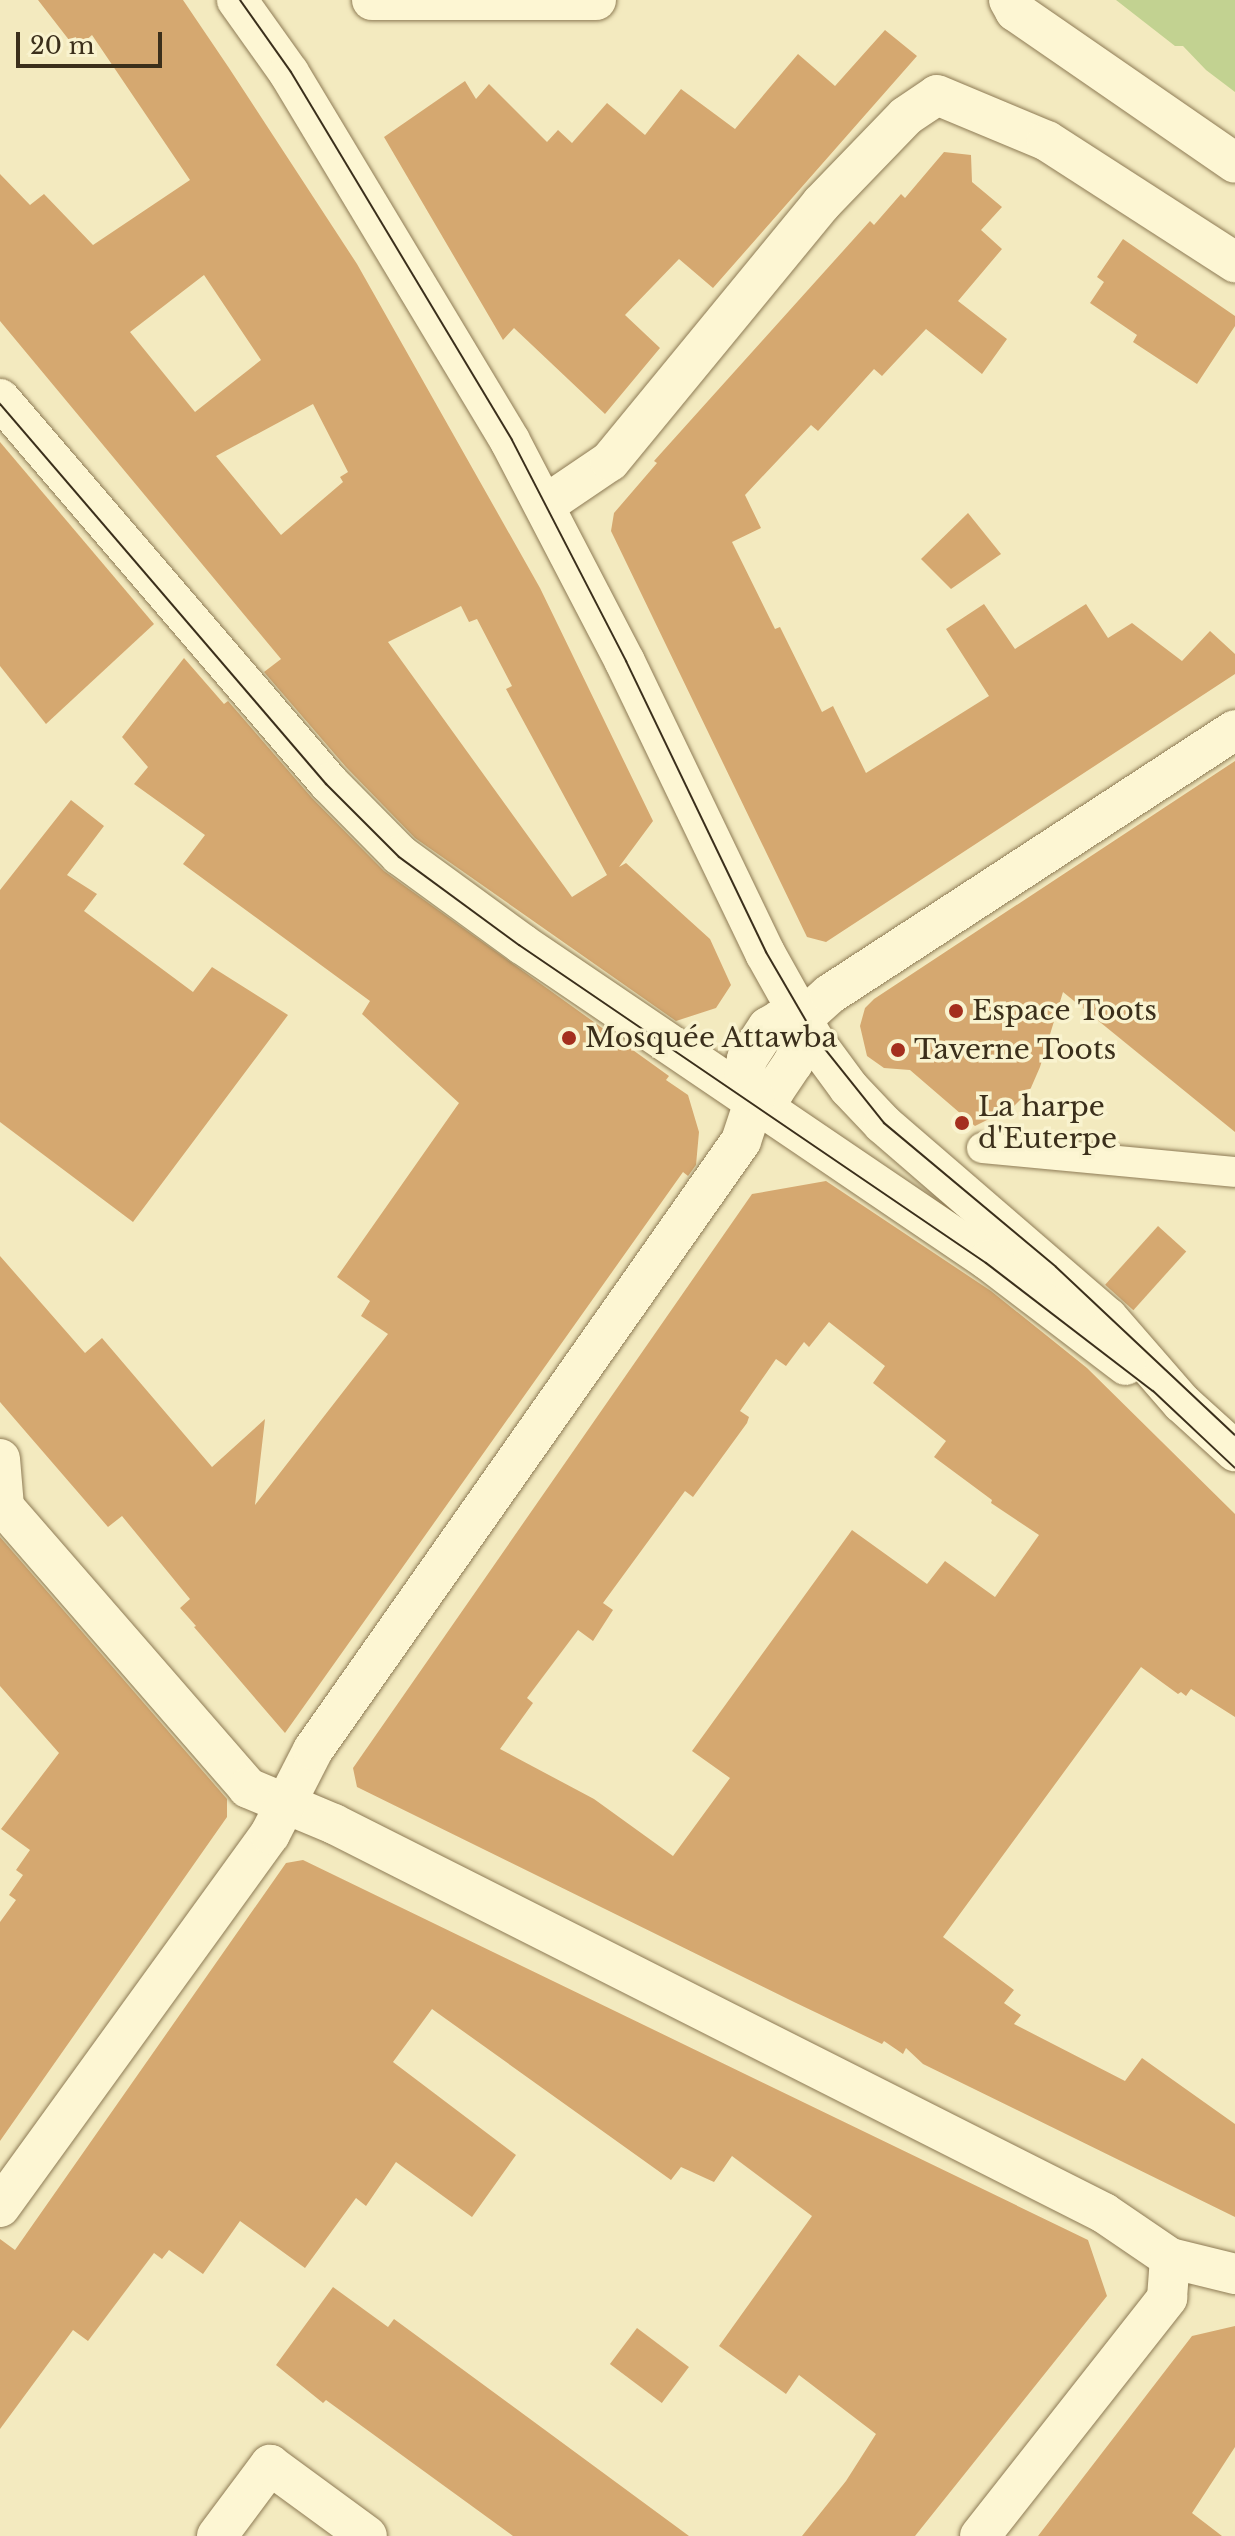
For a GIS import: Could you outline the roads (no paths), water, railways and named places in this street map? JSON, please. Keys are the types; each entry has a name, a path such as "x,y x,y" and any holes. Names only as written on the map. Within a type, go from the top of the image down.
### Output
{"street":[{"path":"237,0 289,73 384,228 545,505 801,1020 849,1088 883,1124 1108,1318 1182,1403 1235,1451"},
{"path":"372,0 596,0"},
{"path":"1009,0 1015,11 1235,163"},
{"path":"545,505 610,461 821,204 906,116 937,95 1047,141 1235,262"},
{"path":"0,399 329,783 400,855 522,944 755,1099 988,1260 1158,1389 1182,1403"},
{"path":"0,2207 270,1834 313,1750 741,1141 755,1099 774,1091 800,1050 801,1020 830,994 1235,730"},
{"path":"982,1148 1235,1172"},
{"path":"0,1459 4,1507 248,1788 286,1803 1104,2213 1170,2258 1235,2274"},
{"path":"980,2536 1167,2298 1170,2258"},
{"path":"217,2536 270,2465 367,2536"}],"tram line":[{"path":"240,0 291,72 512,440 626,661 766,952 816,1038 884,1123 1056,1267 1235,1435"},
{"path":"0,404 326,784 399,857 519,945 986,1263 1153,1391 1235,1468"}],"place":[{"name":"Espace Toots","path":"956,1011"},
{"name":"Mosquée Attawba","path":"569,1038"},
{"name":"Taverne Toots","path":"898,1050"},
{"name":"La harpe d'Euterpe","path":"962,1123"}]}
